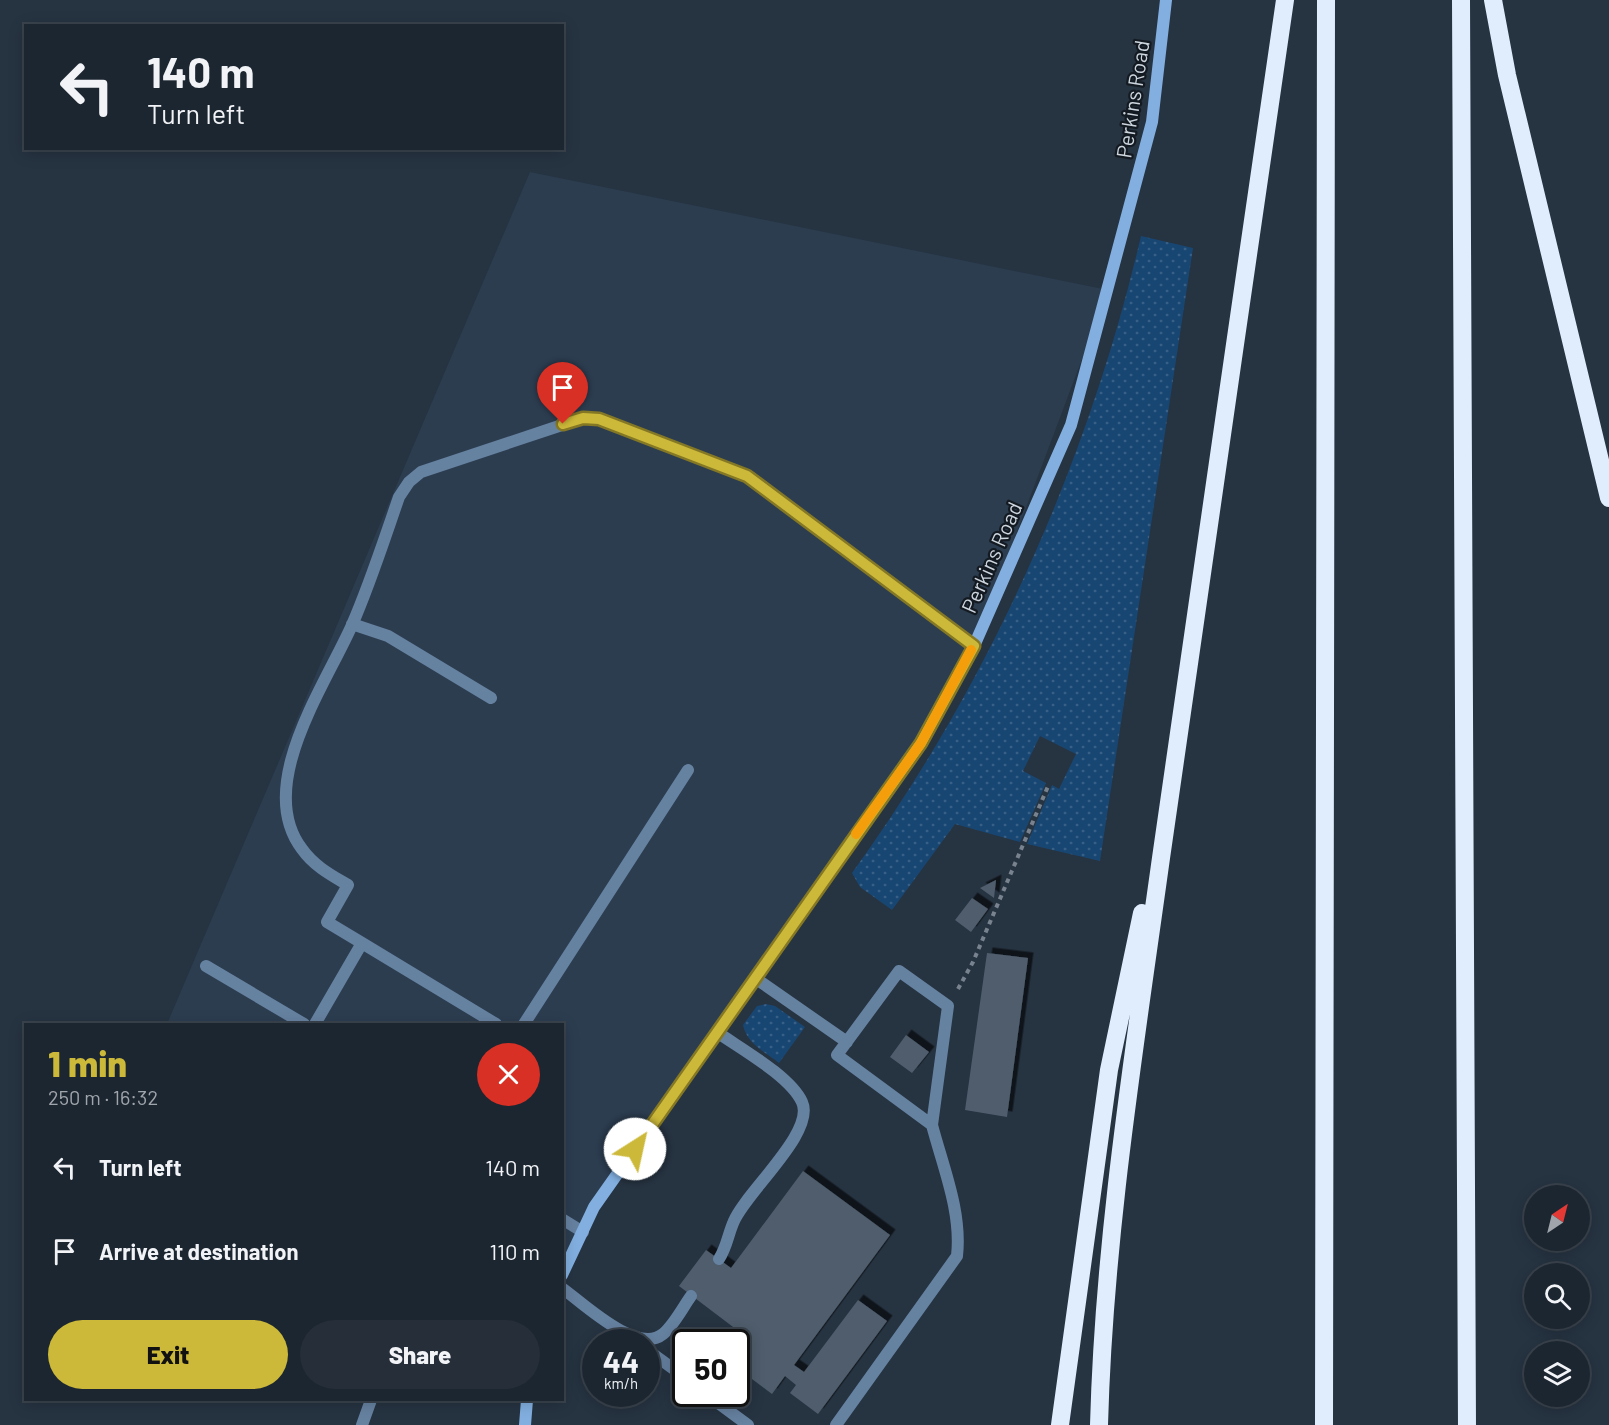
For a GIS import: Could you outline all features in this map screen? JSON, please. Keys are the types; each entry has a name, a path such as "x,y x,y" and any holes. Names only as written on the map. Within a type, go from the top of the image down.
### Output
{"highway":[{"path":"1099,1425 1106,1287 1115,1198 1173,771 1285,0"},
{"path":"1324,1425 1326,0"},
{"path":"1461,0 1467,1425"},
{"path":"1493,0 1507,75 1609,498"},
{"path":"1060,1425 1109,1070 1173,771"}],"main road":[{"name":"Perkins Road","path":"564,1271 594,1207 921,743 974,646 1071,425 1152,122 1166,0"},
{"path":"525,1425 527,1401"}],"lane":[{"path":"494,1023 327,922 348,885 318,867 301,848 291,826 284,787 291,753 352,624 399,497 409,482 421,472 583,418 599,419 747,476 974,646"},
{"path":"352,624 388,636 491,698"},
{"path":"525,1023 688,770"},
{"path":"316,1023 362,944"},
{"path":"206,966 302,1023"},
{"path":"836,1425 957,1256 959,1235 932,1125 948,1005 899,971 837,1055 932,1125"},
{"path":"755,978 847,1042"},
{"path":"717,1032 790,1085 803,1103 803,1126 734,1220 726,1248 718,1259"},
{"path":"564,1220 583,1232"},
{"path":"564,1289 619,1329"},
{"path":"660,1335 691,1296"},
{"path":"362,1425 371,1401"},
{"path":"724,1407 748,1425"}],"path":[{"path":"948,1005 974,962 1049,784"}],"shaded area":[{"path":"530,172 1108,290 974,646 921,743 594,1207 564,1273 564,1023 167,1023"},
{"path":"1141,236 1193,248 1100,861 1027,844 1052,785 1059,789 1076,754 1040,736 1023,771 1046,783 1020,842 955,824 892,910 860,887 852,873 902,801 948,726 990,648 1028,569 1093,405 1119,321"},
{"path":"766,1004 775,1006 805,1027 779,1063 752,1042 743,1025 757,1006"}],"building":[{"path":"996,880 994,898 980,888"},
{"path":"972,898 988,909 971,932 955,920"},
{"path":"987,953 1028,958 1007,1117 965,1110"},
{"path":"906,1035 929,1052 912,1073 890,1057"},
{"path":"803,1171 890,1235 794,1365 804,1372 858,1300 887,1321 818,1414 790,1393 796,1385 785,1376 772,1394 750,1378 750,1329 736,1329 679,1286 706,1250 731,1268"}],"slow traffic":[{"path":"856,834 921,743 971,650"}],"route":[{"path":"563,424 583,418 599,419 747,476 974,646 921,743 635,1149"}]}
